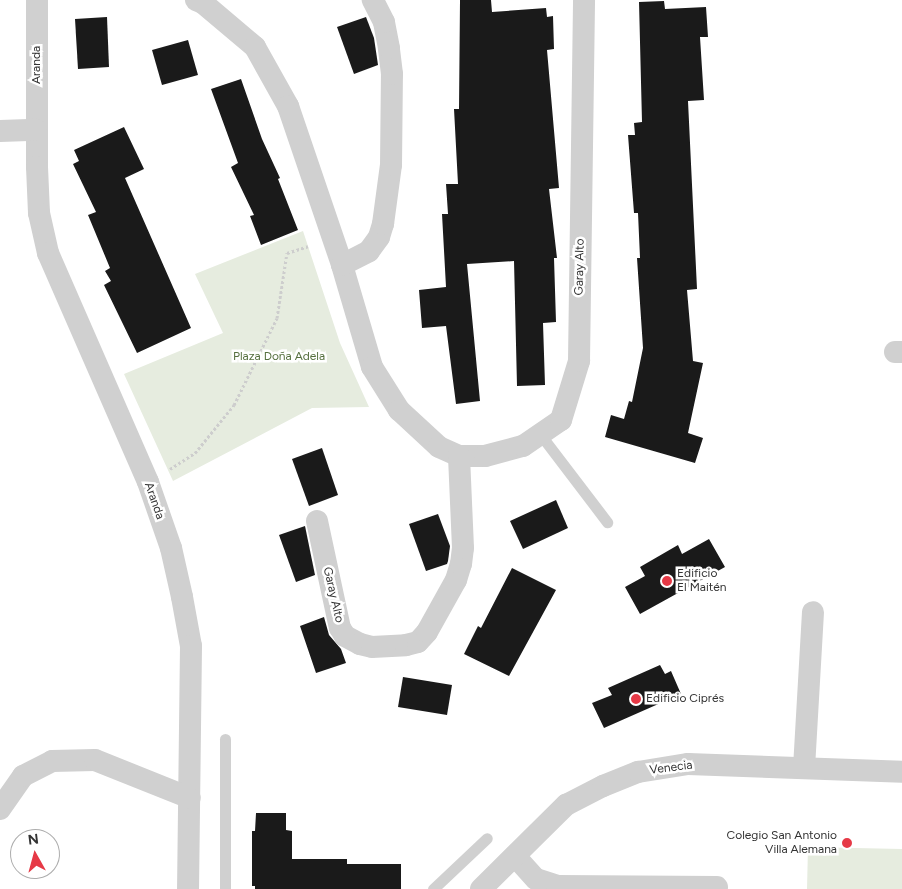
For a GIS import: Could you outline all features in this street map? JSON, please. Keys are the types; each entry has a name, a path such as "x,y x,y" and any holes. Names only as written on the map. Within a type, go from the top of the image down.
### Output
{"street":[{"name":"Aranda","path":"37,0 36,130 39,213 48,253 148,482 171,548 182,597 190,646 188,889"},
{"name":"Garay Alto","path":"196,0 203,3 255,46 288,106 342,265 372,367 400,410 439,447 459,456 485,456 523,446 560,420 578,361 584,0"},
{"path":"342,265 369,251 379,237 383,224 391,165 392,74 384,22 373,0"},
{"path":"0,131 36,130"},
{"name":"Garay Alto","path":"317,521 340,628 345,636 360,644 372,647 406,645 418,642 428,632 456,580 461,564 463,548 459,456"},
{"path":"804,768 812,612"},
{"path":"0,809 23,776 52,761 95,760 190,798"},
{"name":"Venecia","path":"481,889 566,805 602,786 638,772 688,764 902,772"},
{"path":"515,856 536,878 557,886 717,887"}],"lane":[{"path":"540,434 607,522"},
{"path":"225,739 225,889"},
{"path":"433,889 487,838"}],"path":[{"path":"195,453 234,405 277,318 287,253"}],"green space":[{"name":"Plaza Doña Adela","path":"303,231 340,343 369,407 312,408 173,481 124,374 223,333 195,274"},
{"path":"808,847 902,849 902,889 807,889"}],"building":[{"path":"460,0 491,0 492,12 546,8 547,17 553,16 554,49 547,50 559,188 549,189 557,258 554,258 556,322 543,323 545,385 517,386 514,261 467,264 480,401 456,404 446,326 422,328 419,290 446,287 442,214 448,214 446,184 458,184 454,109 459,109"},
{"path":"664,1 665,9 706,7 708,37 700,37 704,100 688,101 697,289 687,290 693,361 703,363 688,433 703,438 695,463 605,437 611,415 624,419 629,401 632,402 643,348 637,258 640,258 638,213 634,213 628,135 635,135 634,123 642,122 639,2"},
{"path":"107,17 109,67 78,69 75,19"},
{"path":"366,17 374,38 378,65 354,74 337,27"},
{"path":"188,40 198,75 162,85 152,50"},
{"path":"241,79 262,139 280,178 278,179 298,230 261,245 250,216 254,215 231,167 238,163 211,89"},
{"path":"124,127 144,169 125,178 191,328 137,353 104,285 111,281 105,271 110,268 88,215 96,212 73,164 79,161 74,150"},
{"path":"322,448 338,495 309,506 292,459"},
{"path":"556,500 568,528 523,549 510,521"},
{"path":"438,514 450,546 448,561 447,564 426,571 409,524"},
{"path":"305,526 315,575 296,582 279,535"},
{"name":"Edificio El Maitén","path":"709,539 725,567 640,614 625,587 645,576 640,567 678,545 682,554"},
{"path":"512,568 556,590 509,676 464,654 478,626 481,628"},
{"path":"324,617 329,635 341,649 346,663 316,673 300,626"},
{"name":"Edificio Ciprés","path":"660,665 665,674 671,671 681,694 604,728 592,703 612,695 608,688"},
{"path":"403,677 452,685 447,715 398,707"},
{"path":"256,813 286,813 286,830 292,831 292,859 347,859 347,864 401,864 401,889 255,889 255,886 252,886 252,831 255,831"}],"place":[{"name":"Edificio El Maitén","path":"667,581"},
{"name":"Edificio Ciprés","path":"636,699"},
{"name":"Colegio San Antonio Villa Alemana","path":"847,843"}]}
